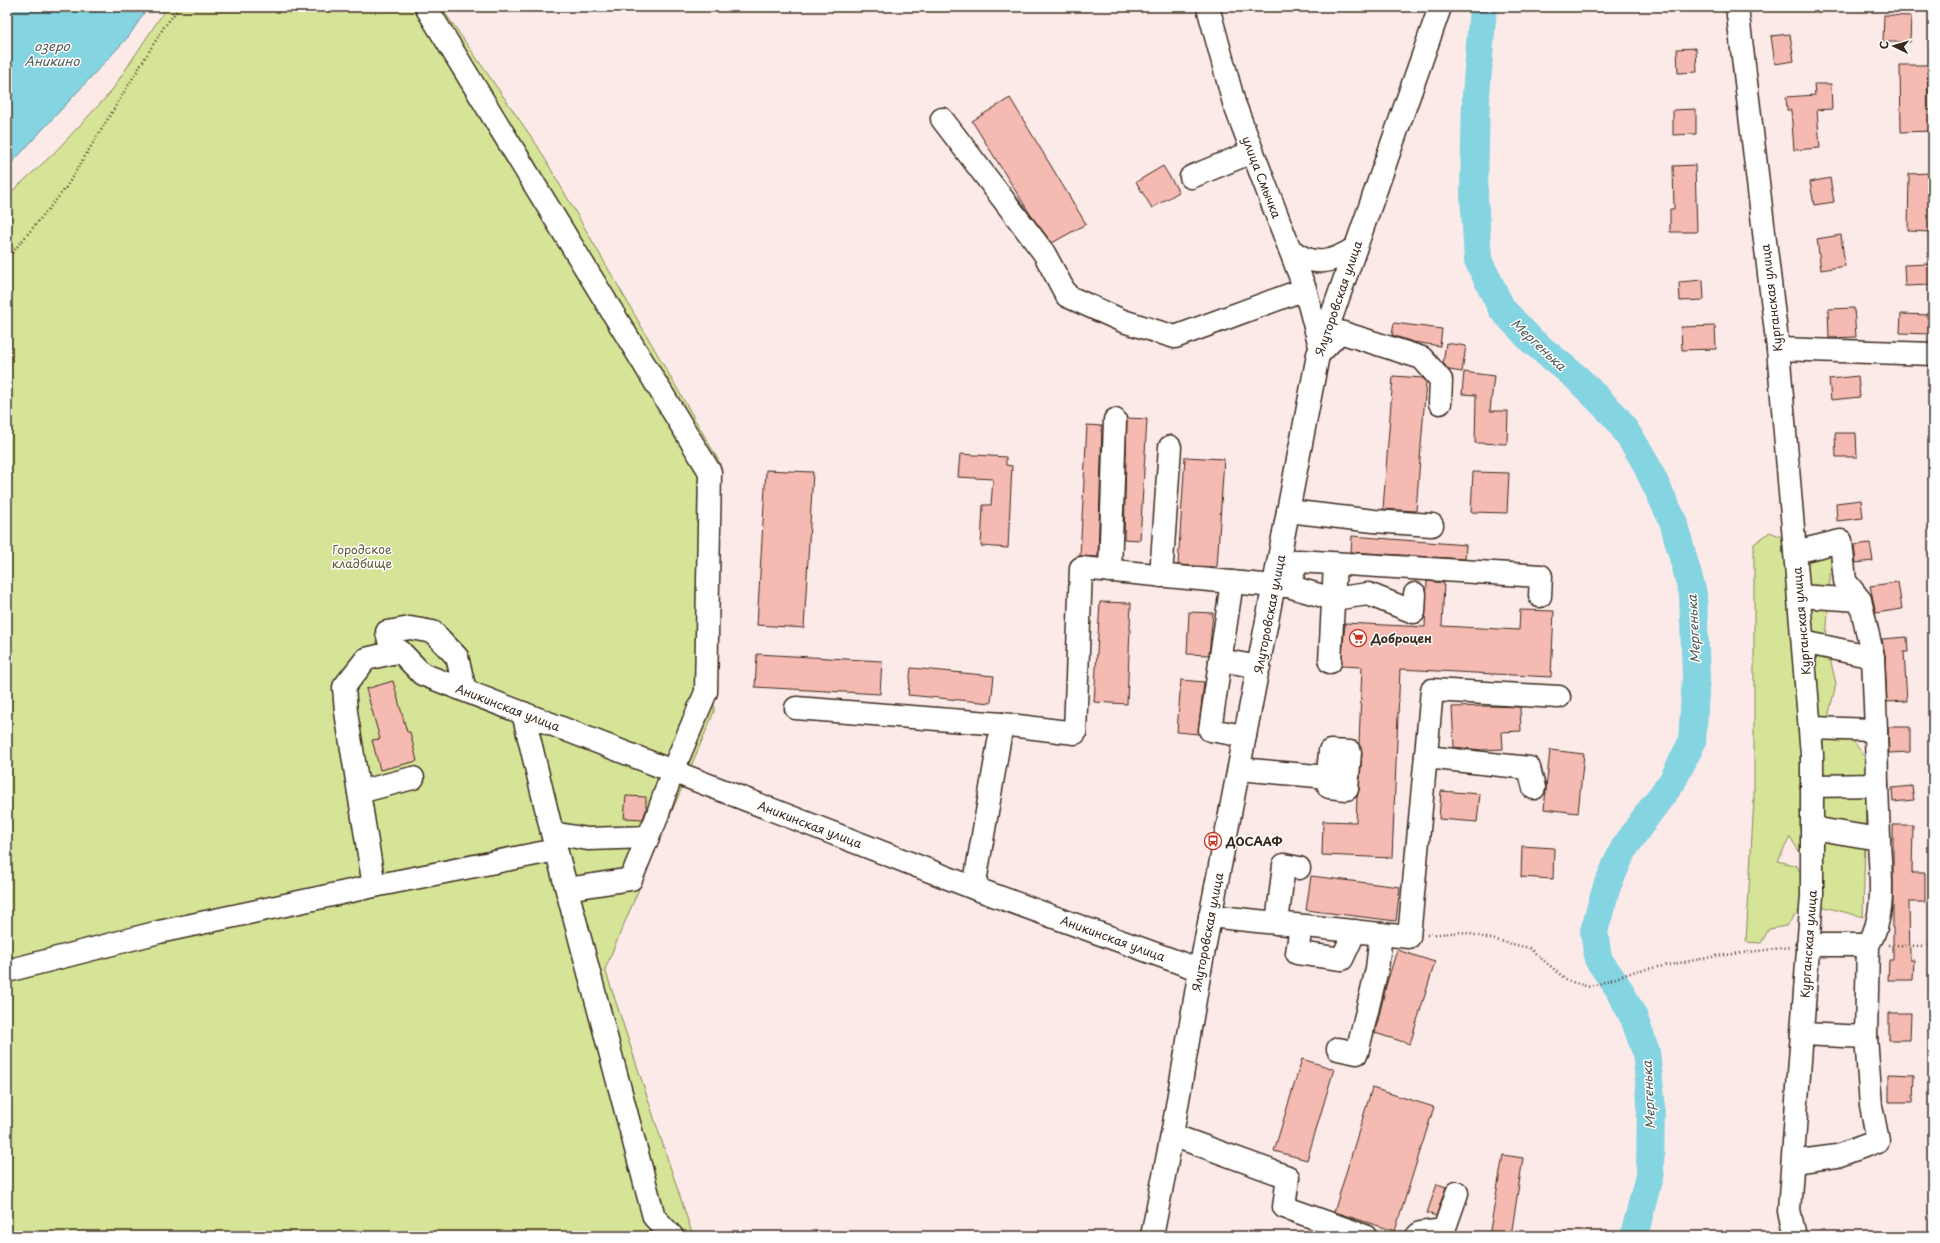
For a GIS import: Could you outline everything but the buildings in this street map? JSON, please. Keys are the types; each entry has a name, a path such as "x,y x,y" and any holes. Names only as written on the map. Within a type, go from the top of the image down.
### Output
{"main road":[{"path":"426,7 710,472 706,692 672,770 655,822 631,879 567,889"},
{"name":"улица Смычка","path":"1208,7 1234,103 1305,289 1319,350"},
{"name":"Ялуторовская улица","path":"1152,1236 1172,1135 1210,916 1245,736 1259,667 1281,586 1288,511 1319,350 1440,7"},
{"name":"Курганская улица","path":"1737,7 1778,349 1810,728 1812,786 1812,896 1789,1211 1795,1236"},
{"path":"942,119 1044,254 1067,296 1122,321 1175,337 1305,289"},
{"path":"1191,177 1252,152"},
{"path":"1290,249 1304,260 1315,262 1329,260 1355,248"},
{"path":"1319,350 1340,332 1422,358 1441,380 1440,403"},
{"path":"1778,349 1933,354"},
{"path":"1110,571 1115,420"},
{"path":"1162,576 1170,447"},
{"path":"1288,511 1374,521 1432,525"},
{"path":"1793,1162 1837,1156 1878,1141 1870,1106 1866,1037 1868,945 1876,934 1880,907 1880,839 1873,657 1860,600 1844,581 1841,541 1795,552"},
{"path":"1281,586 1298,562 1541,576 1540,596"},
{"path":"1330,662 1335,564"},
{"path":"796,708 1002,724 1076,732 1081,568 1281,586 1333,598 1368,594 1414,612 1415,594"},
{"path":"1232,582 1210,730 1245,736"},
{"path":"1798,596 1860,600"},
{"path":"374,886 346,712 344,687 366,659 392,653 387,632 410,628 433,632 457,657 465,690"},
{"path":"1803,642 1873,657"},
{"name":"Аникинская улица","path":"392,653 400,651 422,674 974,888 1200,970"},
{"path":"1220,660 1259,667"},
{"path":"1210,916 1409,937 1432,690 1559,697"},
{"path":"523,713 652,1226 672,1236"},
{"path":"974,888 1002,724"},
{"path":"1810,728 1876,730"},
{"path":"1426,757 1529,768 1534,788"},
{"path":"1239,769 1328,777"},
{"path":"359,792 413,778"},
{"path":"1812,786 1877,785"},
{"path":"1812,828 1880,839"},
{"path":"7,971 159,932 374,886 554,841 648,836"},
{"path":"1277,923 1284,865 1299,868"},
{"path":"1301,926 1297,952 1342,959 1355,931"},
{"path":"1338,1049 1357,1053 1377,969 1381,934"},
{"path":"1808,945 1868,945"},
{"path":"1802,1034 1866,1037"},
{"path":"1172,1135 1288,1177 1284,1207 1365,1236"},
{"path":"1417,1236 1420,1232 1444,1230 1457,1193"}],"path":[{"path":"7,259 65,189 164,27 180,7"},
{"path":"1409,937 1462,932 1529,948 1568,981 1590,987 1636,970 1717,956 1808,945"},
{"path":"1868,945 1927,946 1933,944"}],"green space":[{"name":"Городское кладбище","path":"167,7 441,7 537,145 720,463 714,712 605,969 693,1236 7,1236 7,196 53,154 110,93"},
{"path":"1770,532 1800,545 1832,549 1826,641 1836,684 1826,726 1847,732 1867,760 1863,917 1817,905 1819,883 1790,837 1778,861 1797,866 1812,895 1786,926 1769,929 1761,943 1746,942 1754,799 1754,544"}],"water":[{"name":"озеро Аникино","path":"7,7 148,7 129,36 7,168"}],"waterway":[{"name":"Мергенька","path":"1483,7 1476,95 1474,194 1478,260 1502,309 1533,342 1576,377 1617,418 1642,456 1673,521 1693,594 1696,676 1692,742 1672,782 1623,850 1607,886 1594,931 1598,959 1619,989 1634,1018 1646,1052 1651,1099 1650,1172 1634,1236"}],"place":[{"name":"Доброцен","path":"1358,638"},
{"name":"ДОСААФ","path":"1213,841"}]}
